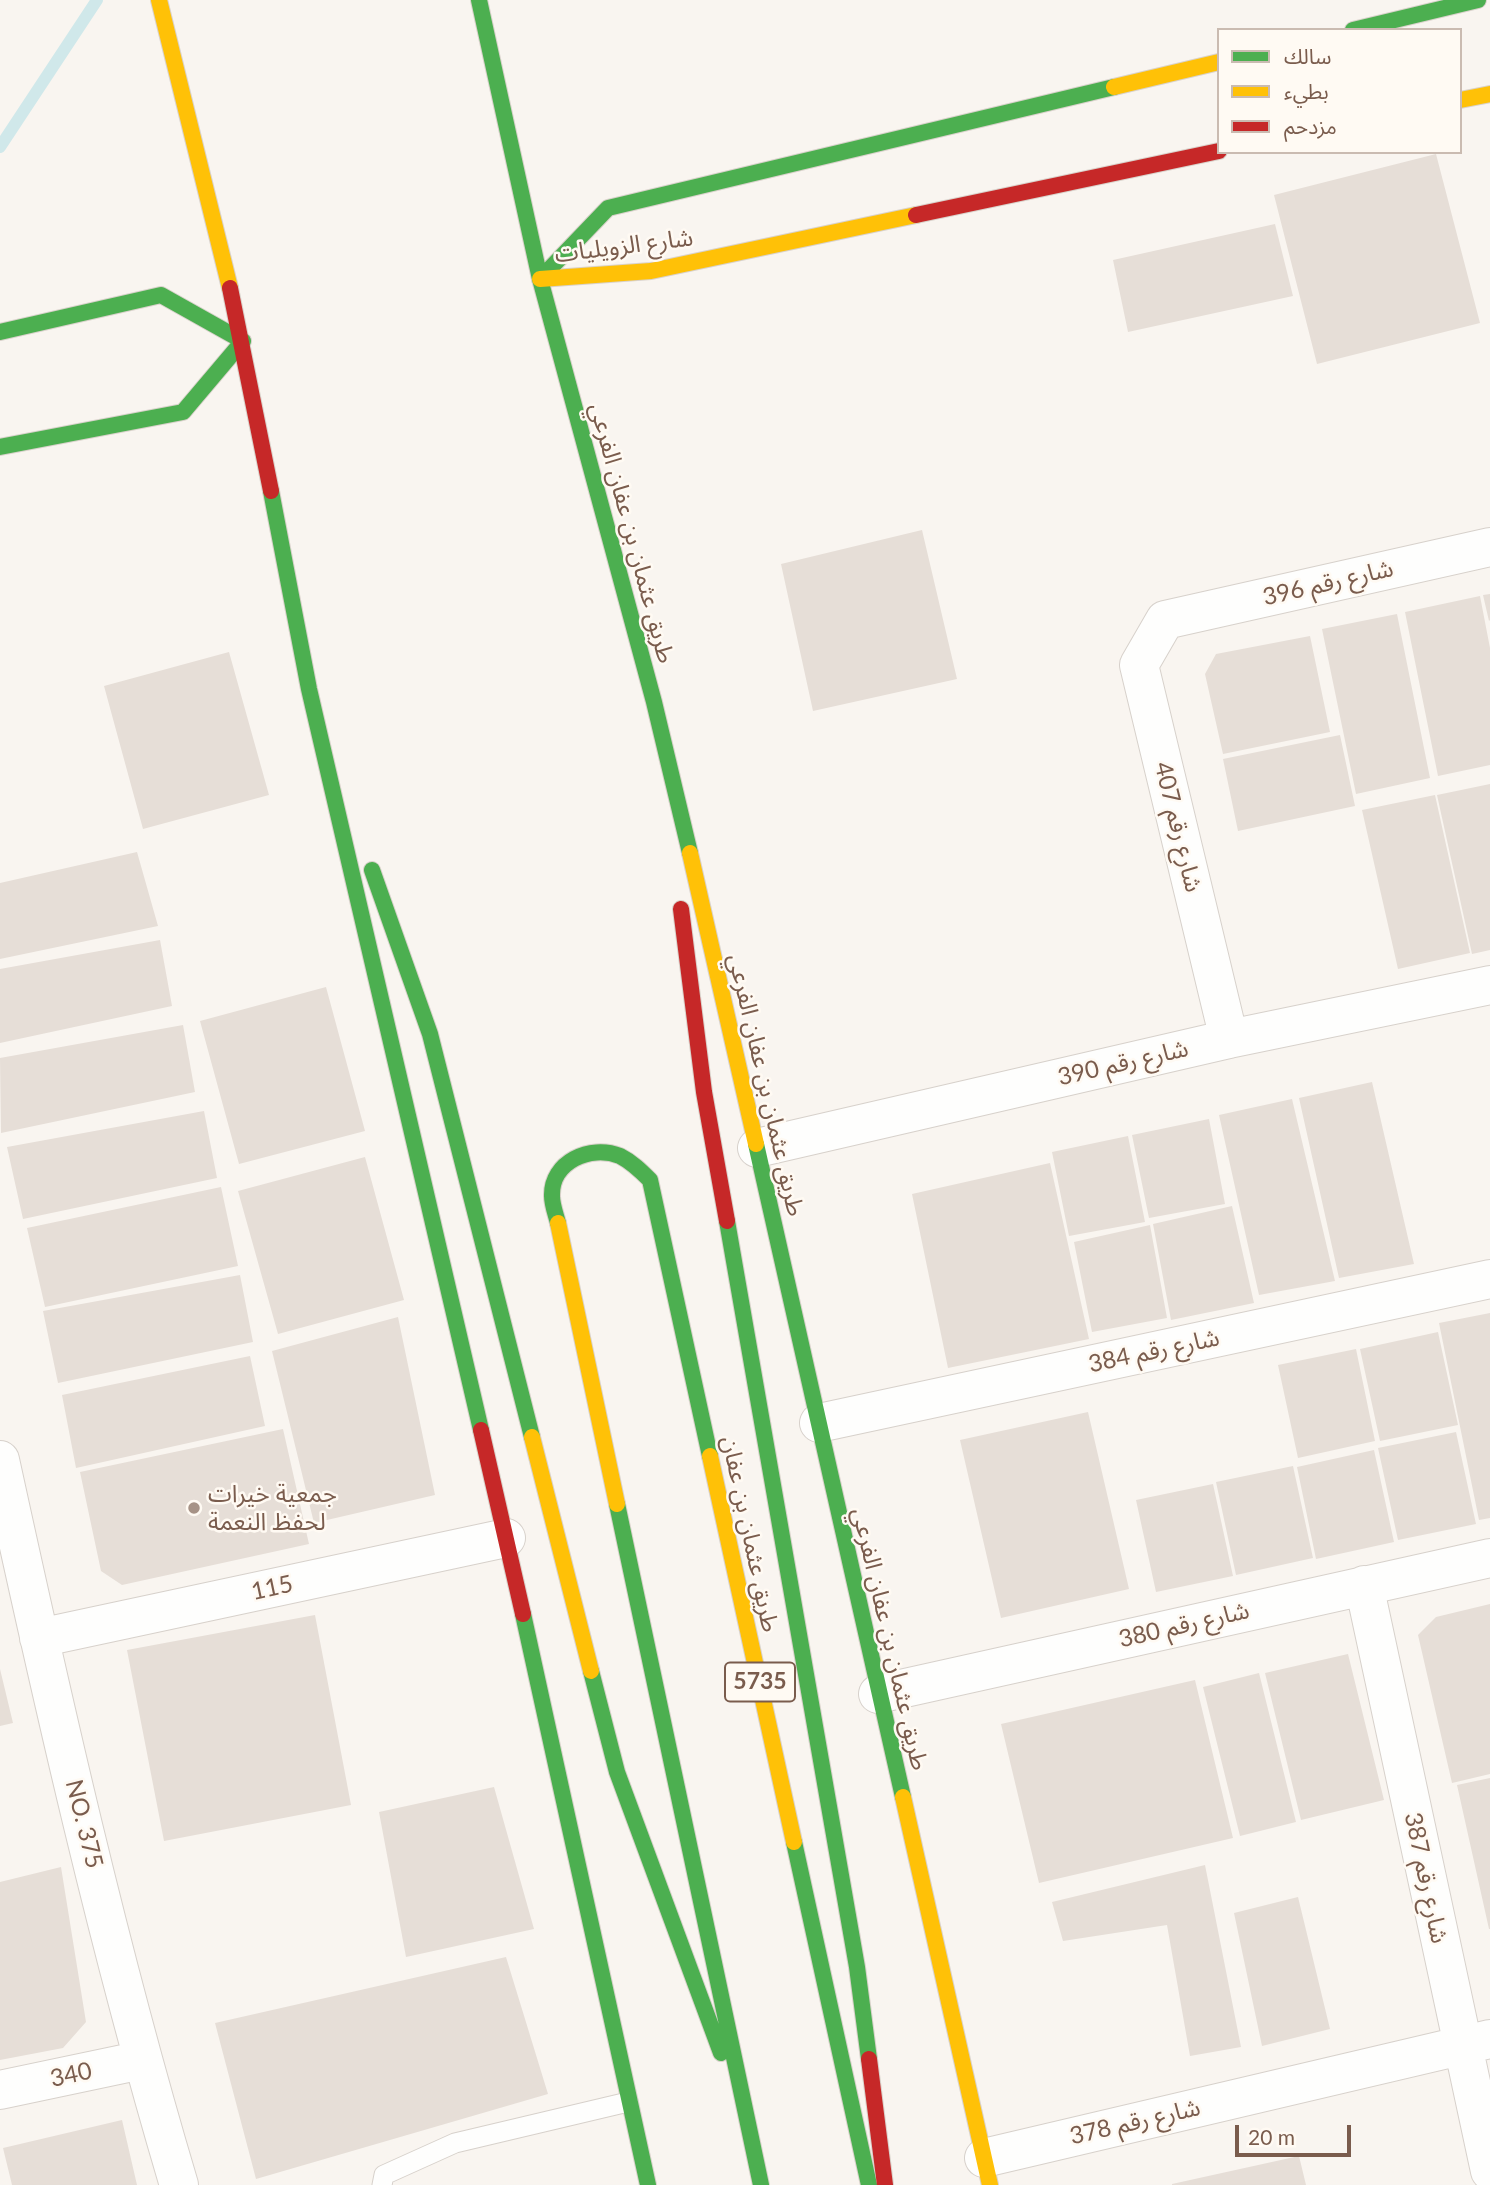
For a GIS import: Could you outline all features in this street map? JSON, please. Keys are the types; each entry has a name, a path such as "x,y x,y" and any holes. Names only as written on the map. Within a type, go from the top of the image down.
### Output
{"main road":[{"path":"159,0 243,341 309,690 506,1538 648,2185"},
{"name":"طريق عثمان بن عفان الفرعي","path":"479,0 540,279 654,702 987,2171"},
{"path":"1361,28 1478,0"},
{"name":"شارع الزويليات","path":"540,279 608,208 1217,62"},
{"path":"1462,100 1490,94"},
{"name":"شارع الزويليات","path":"540,279 651,271 1217,151"},
{"path":"0,332 161,295 243,341"},
{"path":"0,447 183,412 243,341"},
{"path":"309,690 430,1034 617,1772 749,2129 761,2185"},
{"path":"654,702 675,863"},
{"path":"678,890 706,1105 857,1967 885,2185"},
{"name":"طريق عثمان بن عفان","path":"749,2129 552,1196 555,1178 564,1163 597,1153 619,1154 634,1163 650,1180 869,2185"}],"street":[{"name":"شارع رقم 396","path":"1165,620 1490,547"},
{"name":"شارع رقم 407","path":"1165,620 1139,666 1229,1039"},
{"name":"شارع رقم 390","path":"757,1148 1229,1039 1490,985"},
{"name":"شارع رقم 384","path":"819,1423 1490,1279"},
{"name":"NO. 375","path":"0,1460 39,1637 142,2060 179,2185"},
{"name":"115","path":"39,1637 506,1538"},
{"name":"شارع رقم 380","path":"878,1694 1490,1558"},
{"name":"شارع رقم 387","path":"1364,1585 1476,2043 1490,2171"},
{"name":"شارع رقم 378","path":"987,2171 1476,2043"},
{"name":"340","path":"0,2090 142,2060"}],"lane":[{"path":"382,2185 384,2175 455,2143 628,2102"}],"building":[{"path":"1436,154 1480,323 1317,364 1274,195"},
{"path":"1275,224 1293,296 1128,332 1113,260"},
{"path":"922,530 957,679 813,711 781,564"},
{"path":"1490,594 1490,620 1489,621 1483,595"},
{"path":"1480,596 1490,648 1490,765 1438,776 1405,612"},
{"path":"1397,614 1430,778 1356,794 1322,629"},
{"path":"1310,636 1330,732 1223,754 1205,674 1216,654"},
{"path":"229,652 269,795 143,829 104,686"},
{"path":"1340,735 1355,806 1238,831 1223,759"},
{"path":"1490,784 1490,950 1472,954 1437,795"},
{"path":"1435,795 1470,953 1398,969 1362,810"},
{"path":"137,852 158,926 0,959 0,883"},
{"path":"160,940 172,1006 0,1043 0,969"},
{"path":"326,987 365,1131 239,1164 200,1021"},
{"path":"183,1025 195,1092 1,1133 0,1058"},
{"path":"1372,1082 1414,1264 1339,1278 1299,1098"},
{"path":"1292,1099 1335,1281 1259,1295 1219,1115"},
{"path":"204,1111 217,1178 23,1219 7,1147"},
{"path":"1209,1119 1225,1204 1149,1218 1132,1135"},
{"path":"1128,1136 1145,1222 1069,1236 1052,1152"},
{"path":"365,1157 404,1300 278,1334 238,1191"},
{"path":"1050,1163 1089,1339 948,1368 912,1194"},
{"path":"221,1187 238,1266 45,1307 27,1228"},
{"path":"1232,1206 1254,1303 1171,1320 1153,1224"},
{"path":"1150,1225 1167,1318 1092,1332 1074,1242"},
{"path":"240,1275 253,1342 58,1383 43,1311"},
{"path":"1490,1313 1490,1518 1479,1520 1439,1323"},
{"path":"398,1317 435,1495 314,1523 272,1351"},
{"path":"1438,1332 1458,1425 1380,1441 1360,1349"},
{"path":"1356,1349 1375,1441 1298,1458 1278,1365"},
{"path":"250,1356 265,1426 76,1468 62,1395"},
{"path":"1088,1412 1129,1589 1001,1618 960,1440"},
{"name":"جمعية خيرات لحفظ النعمة","path":"283,1429 309,1544 122,1585 101,1571 80,1472"},
{"path":"1456,1432 1476,1524 1398,1540 1378,1448"},
{"path":"1374,1450 1394,1542 1316,1559 1297,1467"},
{"path":"1293,1466 1313,1558 1236,1575 1216,1482"},
{"path":"1213,1484 1233,1576 1156,1592 1136,1500"},
{"path":"1490,1604 1490,1774 1452,1783 1418,1635 1436,1617"},
{"path":"315,1615 351,1805 164,1841 127,1650"},
{"path":"1348,1654 1384,1800 1301,1820 1265,1673"},
{"path":"0,1669 13,1723 0,1726"},
{"path":"1259,1673 1296,1822 1240,1836 1203,1687"},
{"path":"1195,1680 1233,1838 1039,1883 1001,1724"},
{"path":"1490,1778 1490,1929 1489,1929 1457,1785"},
{"path":"494,1787 534,1929 406,1957 379,1812"},
{"path":"1205,1865 1241,2047 1190,2056 1167,1925 1063,1941 1052,1902"},
{"path":"61,1867 86,2022 63,2048 0,2060 0,1882"},
{"path":"1298,1897 1330,2029 1262,2046 1234,1913"},
{"path":"506,1957 548,2094 256,2179 215,2023"},
{"path":"122,2120 137,2185 12,2185 3,2148"},
{"path":"1299,2156 1306,2185 1172,2185 1172,2184"}],"waterway":[{"path":"0,147 97,0"}],"traffic: fast":[{"path":"479,0 540,279 654,702 690,853"},
{"path":"1361,28 1478,0"},
{"path":"540,279 608,208 1114,87"},
{"path":"0,332 161,295 243,341 183,412 0,447"},
{"path":"271,491 309,689 481,1430"},
{"path":"372,870 430,1034 532,1437"},
{"path":"756,1144 903,1797"},
{"path":"558,1223 552,1199 553,1184 565,1165 574,1159 597,1152 620,1156 650,1180 710,1456"},
{"path":"727,1221 857,1967 869,2059"},
{"path":"617,1504 761,2185"},
{"path":"523,1614 648,2185"},
{"path":"591,1671 617,1772 721,2053"},
{"path":"794,1842 869,2185"}],"traffic: slow":[{"path":"159,0 230,288"},
{"path":"1114,87 1217,62"},
{"path":"1462,100 1490,94"},
{"path":"540,279 651,271 916,215"},
{"path":"690,853 756,1144"},
{"path":"558,1223 617,1504"},
{"path":"532,1437 591,1671"},
{"path":"710,1456 794,1842"},
{"path":"903,1797 990,2185"}],"traffic: jam":[{"path":"916,215 1217,151"},
{"path":"230,288 271,491"},
{"path":"681,909 704,1092 727,1221"},
{"path":"481,1430 523,1614"},
{"path":"869,2059 885,2185"}],"place":[{"name":"جمعية خيرات لحفظ النعمة","path":"194,1508"}]}
